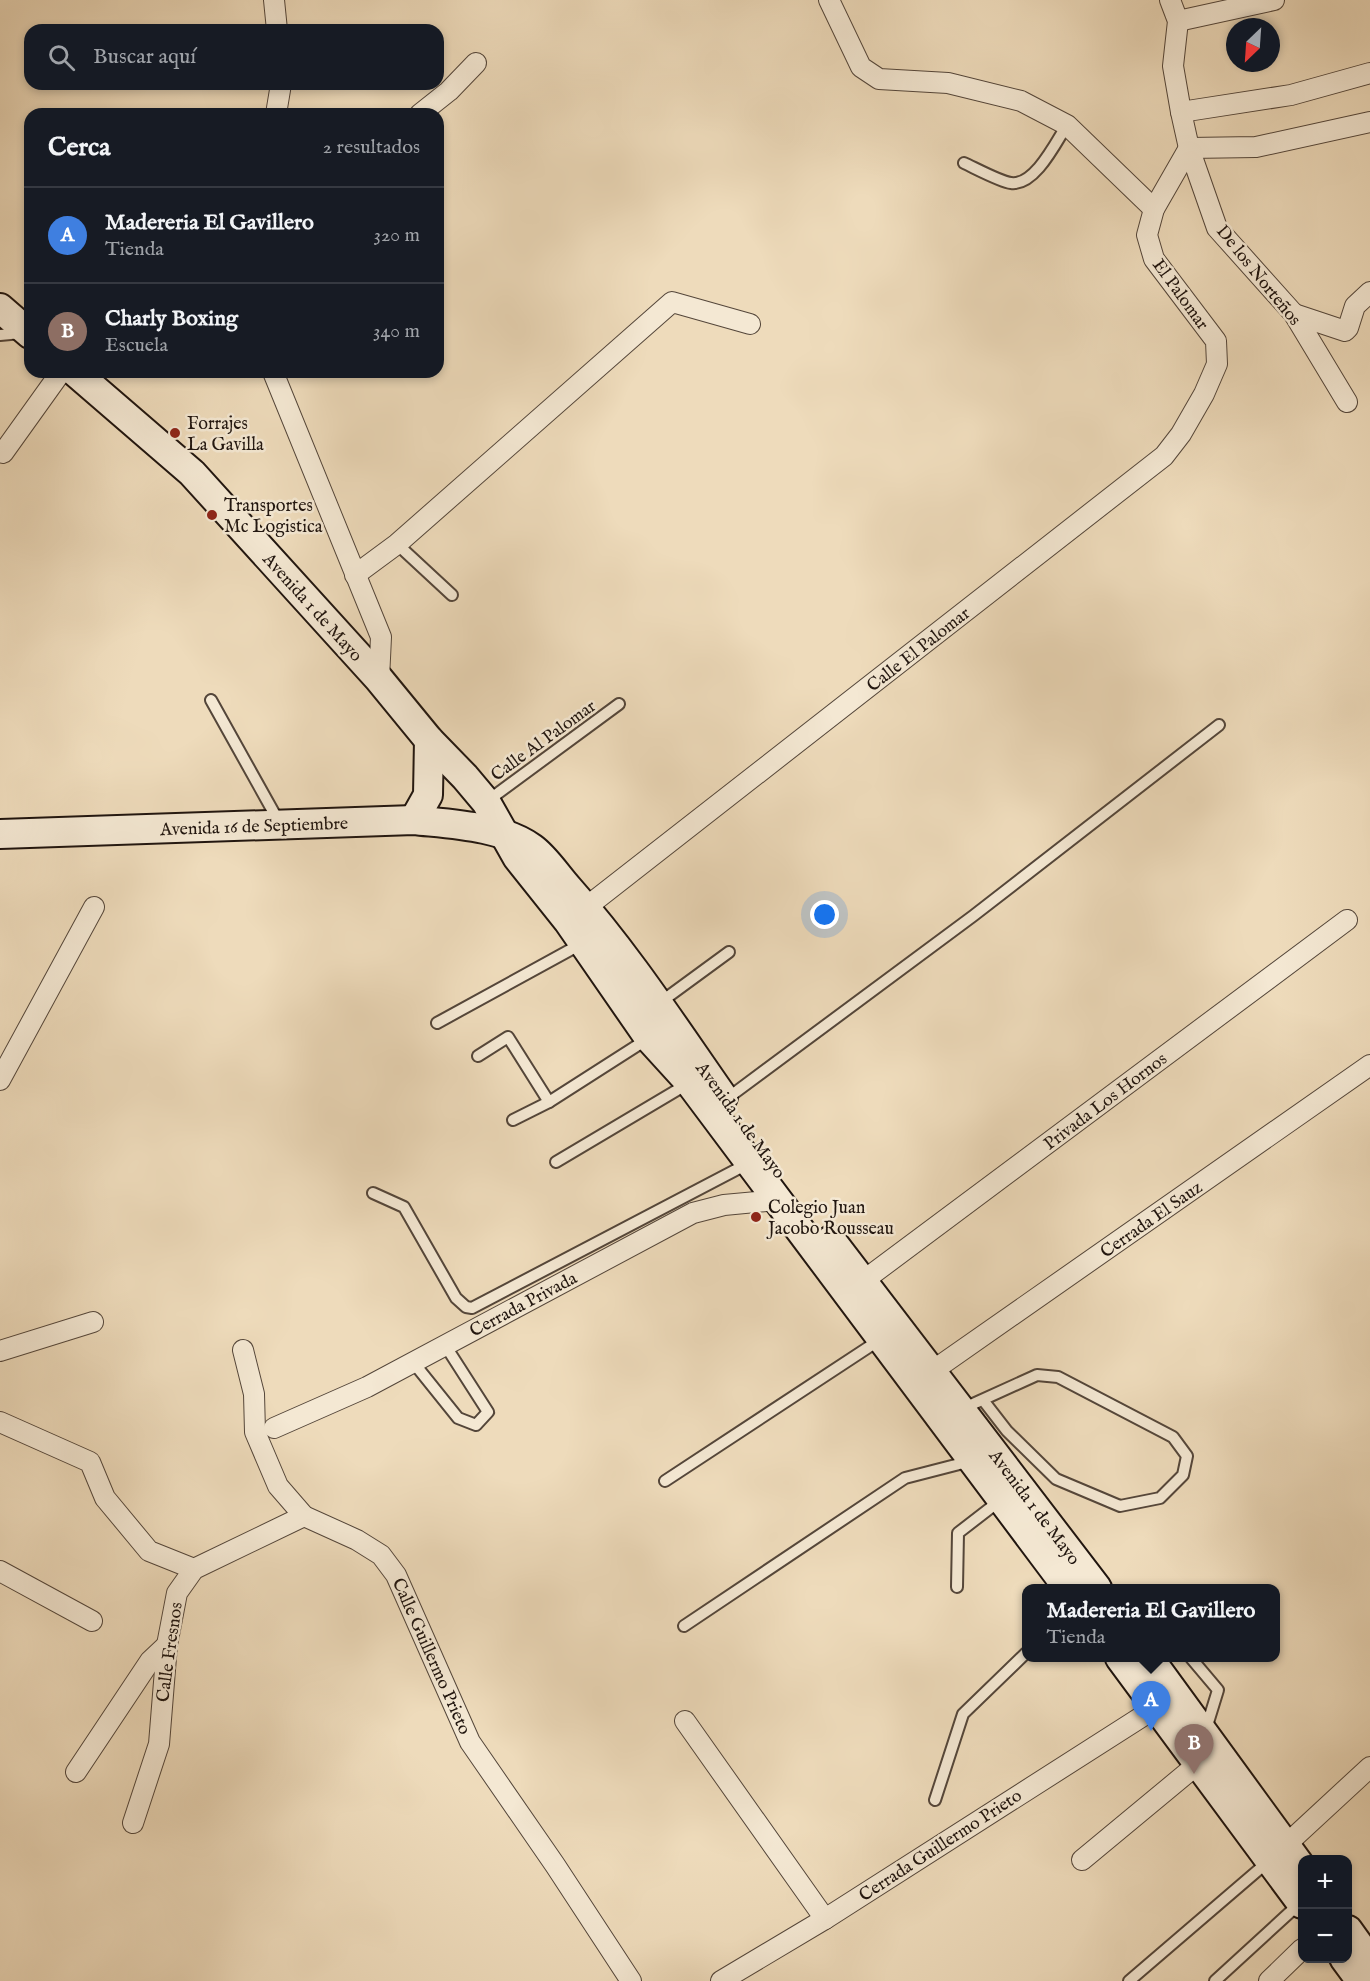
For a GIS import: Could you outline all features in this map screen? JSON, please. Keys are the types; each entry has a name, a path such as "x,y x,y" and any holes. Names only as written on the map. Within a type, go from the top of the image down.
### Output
{"main road":[{"path":"0,308 19,334"},
{"name":"Avenida 1 de Mayo","path":"82,378 192,473 379,679 429,740 465,777 486,802 506,835 532,848 649,1038 690,1083 1065,1584"},
{"path":"414,820 428,795 429,740"},
{"path":"446,823 459,807 465,777"},
{"name":"Avenida 16 de Septiembre","path":"0,834 414,820 446,823 506,835"},
{"name":"Avenida 1 de Mayo","path":"579,924 658,1004 725,1100 931,1372 972,1404 1094,1584"},
{"path":"1123,1662 1199,1763 1278,1853 1298,1866"},
{"path":"1152,1662 1205,1732 1278,1853 1298,1894"},
{"path":"1352,1937 1370,1961"},
{"path":"1347,1963 1361,1981"}],"street":[{"path":"274,0 276,24"},
{"path":"829,0 861,67 879,79 948,83 1022,101 1067,125 1154,209"},
{"name":"De los Norteños","path":"1170,0 1178,21 1173,66 1181,112 1189,148 1217,228 1294,314 1347,402"},
{"path":"1178,21 1274,0"},
{"path":"428,108 449,91 476,63"},
{"path":"1181,112 1291,95 1370,73"},
{"path":"277,108 280,90"},
{"path":"1189,148 1256,147 1370,122"},
{"name":"El Palomar","path":"1189,148 1154,209 1147,235 1154,259 1216,341"},
{"path":"1294,314 1345,331 1355,306 1370,292"},
{"path":"355,575 397,544 672,302 750,324"},
{"name":"Calle El Palomar","path":"579,924 1164,456 1181,434 1204,394 1217,364 1216,341"},
{"path":"0,451 3,453 57,378"},
{"path":"275,378 381,637 379,679"},
{"path":"0,1080 94,907"},
{"name":"Privada Los Hornos","path":"863,1281 1347,920"},
{"name":"Cerrada El Sauz","path":"931,1372 1370,1065"},
{"name":"Cerrada Privada","path":"274,1428 367,1387 693,1213 724,1205 777,1200"},
{"path":"0,1351 93,1322"},
{"name":"Calle Guillermo Prieto","path":"243,1350 254,1394 255,1432 278,1486 304,1516 357,1540 381,1555 396,1575 470,1742 555,1865 630,1981"},
{"path":"0,1422 90,1462 105,1498 149,1551 194,1569"},
{"name":"Calle Fresnos","path":"133,1823 159,1744 167,1645 177,1593 194,1569 304,1516"},
{"path":"0,1571 92,1621"},
{"path":"76,1772 150,1661 167,1645"},
{"name":"Cerrada Guillermo Prieto","path":"721,1981 825,1919 1157,1707"},
{"path":"685,1722 825,1919"},
{"path":"1082,1860 1199,1763"},
{"path":"1278,1853 1370,1767"},
{"path":"1269,1981 1298,1953"}],"lane":[{"path":"964,163 1011,183 1026,181 1035,173 1067,125"},
{"path":"397,544 452,595"},
{"path":"212,700 280,825"},
{"name":"Calle Al Palomar","path":"486,802 619,704"},
{"path":"725,1100 973,916 1219,725"},
{"path":"437,1023 579,924"},
{"path":"658,1004 729,952"},
{"path":"477,1056 508,1037 549,1102"},
{"path":"513,1120 549,1102 649,1038"},
{"path":"556,1162 690,1083"},
{"path":"372,1193 404,1207 456,1298 466,1307 472,1308 749,1162"},
{"path":"664,1481 881,1339"},
{"path":"413,1362 458,1418 476,1425 488,1412 445,1346"},
{"path":"1037,1375 1058,1377 1173,1437 1187,1456 1183,1475 1160,1498 1120,1506 1056,1479 1007,1431 972,1404 1037,1375"},
{"path":"684,1626 905,1478 974,1460"},
{"path":"957,1587 958,1533 1002,1499"},
{"path":"935,1800 963,1714 1022,1657"},
{"path":"1194,1662 1218,1690 1205,1732"},
{"path":"1129,1981 1278,1853"},
{"path":"1215,1981 1298,1906"}],"place":[{"name":"Forrajes La Gavilla","path":"175,433"},
{"name":"Transportes Mc Logistica","path":"212,515"},
{"name":"Colegio Juan Jacobo Rousseau","path":"756,1217"},
{"name":"Madereria El Gavillero","path":"1151,1731"},
{"name":"Charly Boxing","path":"1194,1774"}]}
